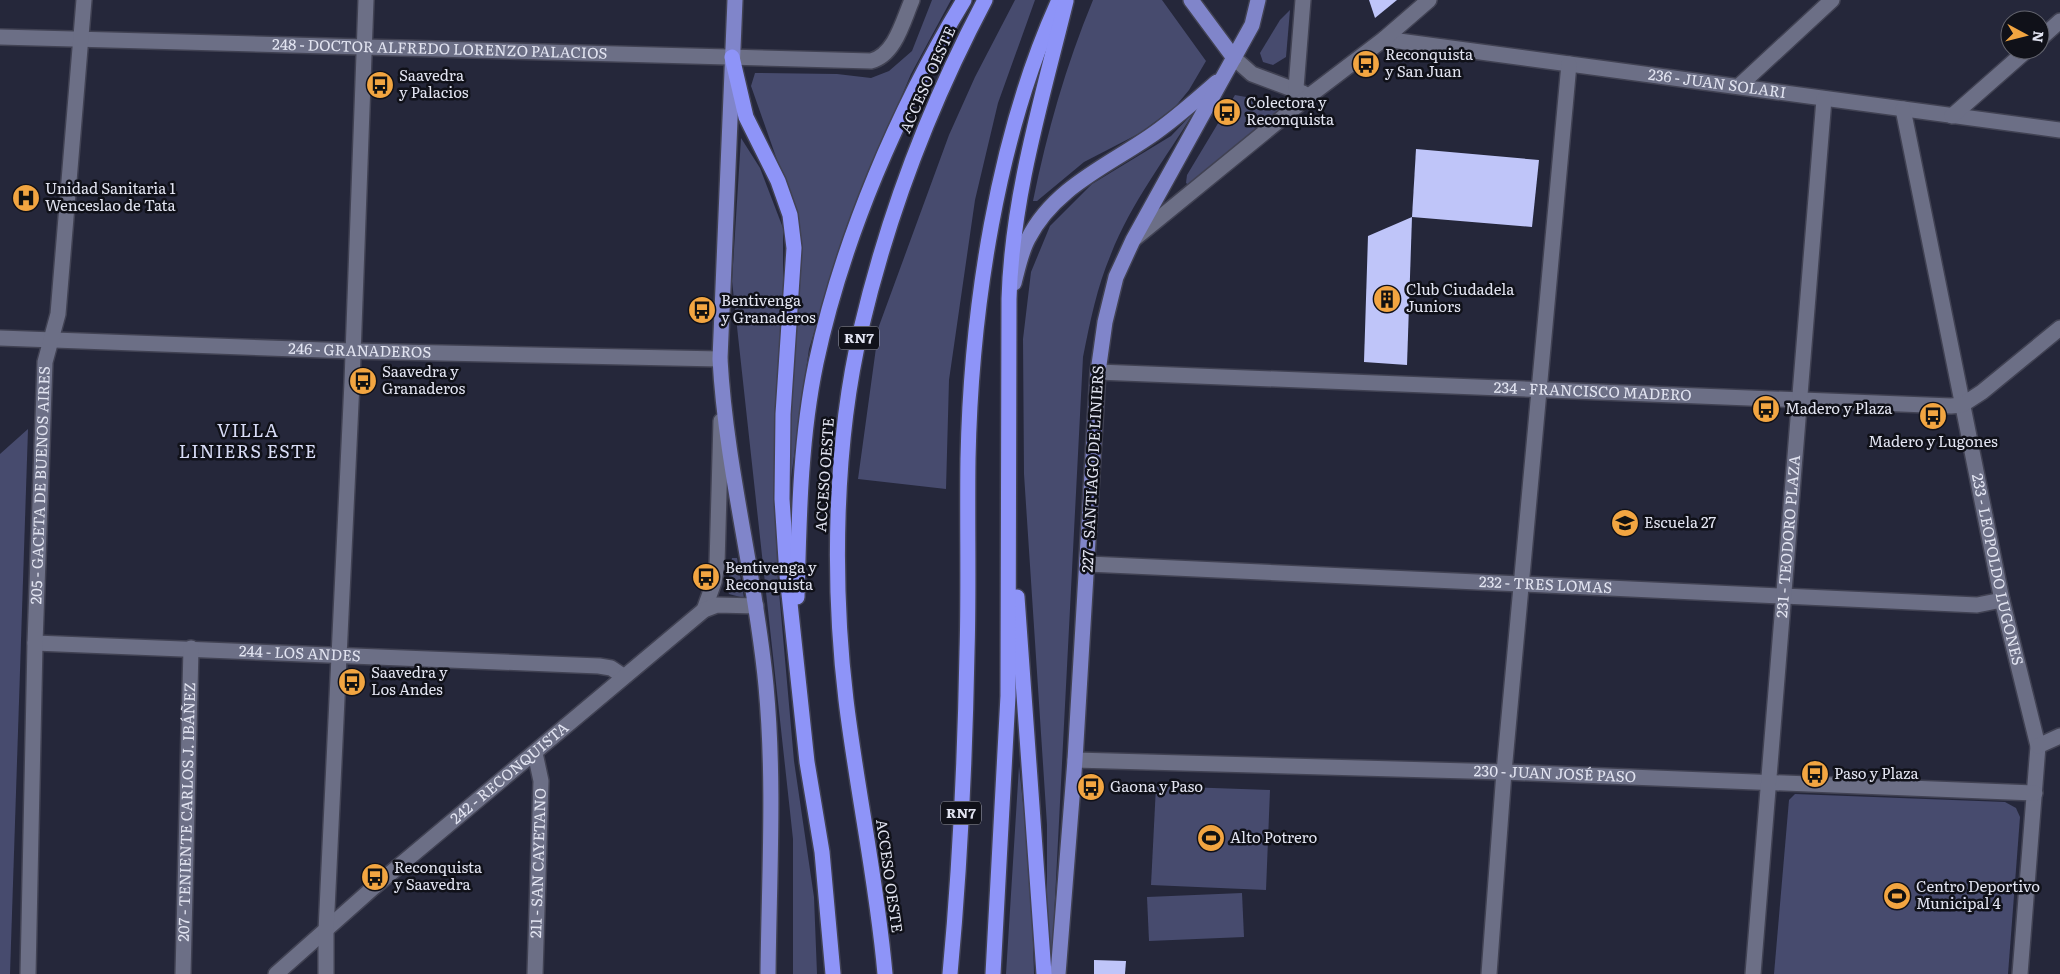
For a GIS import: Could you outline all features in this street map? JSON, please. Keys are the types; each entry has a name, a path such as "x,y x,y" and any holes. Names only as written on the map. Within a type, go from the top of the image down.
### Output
{"highway":[{"path":"796,649 799,497 806,423 816,364 829,307 857,225 885,154 918,83 964,0"},
{"name":"ACCESO OESTE","path":"885,974 846,698 839,598 841,466 848,395 860,330 902,184 940,92 985,0"},
{"name":"RN7","path":"950,974 961,822 967,652 968,457 976,333 988,239 1006,156 1024,94 1059,0"},
{"path":"992,974 1008,696 1009,298 1012,236 1023,179 1066,0"},
{"path":"732,57 746,117 778,181 790,215 794,248 783,414 782,500 787,575 807,762 822,852 830,919 833,973"},
{"path":"1009,468 1044,974"}],"main road":[{"path":"735,0 720,360 722,398 756,606 766,686 771,767 768,974"},
{"path":"1191,0 1234,58"},
{"name":"227 - SANTIAGO DE LINIERS","path":"1058,974 1075,760 1098,372 1105,322 1116,277 1133,240 1252,25 1258,0"},
{"path":"1252,25 1266,0"},
{"path":"1009,298 1027,240 1039,220 1055,202 1086,176 1150,136 1223,77"}],"street":[{"name":"205 - GACETA DE BUENOS AIRES","path":"28,974 35,643 45,362 58,314 84,0"},
{"path":"326,974 326,931 366,0"},
{"name":"248 - DOCTOR ALFREDO LORENZO PALACIOS","path":"0,37 871,62 880,59 888,52 912,0"},
{"path":"1302,92 1303,0"},
{"path":"1133,240 1302,92 1384,39 1429,0"},
{"path":"1739,86 1832,0"},
{"path":"2050,30 2060,21"},
{"name":"236 - JUAN SOLARI","path":"1384,39 2060,130"},
{"path":"1234,58 1252,74 1302,92"},
{"path":"1952,116 2016,60"},
{"path":"1488,974 1504,772 1569,64"},
{"name":"231 - TEODORO PLAZA","path":"1753,974 1824,99"},
{"name":"233 - LEOPOLDO LUGONES","path":"1903,109 2002,600 2038,746 2020,974"},
{"path":"1962,405 1982,392 2060,328"},
{"name":"246 - GRANADEROS","path":"0,338 720,360"},
{"name":"234 - FRANCISCO MADERO","path":"1098,372 1538,391 1962,405"},
{"path":"704,610 714,582 717,564 722,398"},
{"name":"232 - TRES LOMAS","path":"1088,564 1977,605 2002,600"},
{"name":"242 - RECONQUISTA","path":"276,974 374,887 535,753 623,676 704,610 717,606 756,606"},
{"name":"244 - LOS ANDES","path":"35,643 599,666 612,668 623,676"},
{"name":"207 - TENIENTE CARLOS J. IBÁÑEZ","path":"183,974 191,648"},
{"path":"2038,746 2060,736"},
{"name":"211 - SAN CAYETANO","path":"535,753 541,781 535,974"},
{"name":"230 - JUAN JOSÉ PASO","path":"1075,760 1504,772 2035,793"}],"shaded area":[{"path":"932,0 951,0 911,74 847,225 809,349 788,499 794,208 751,86 755,73 837,74 871,78 889,71 912,51"},
{"path":"1015,0 1035,0 998,103 975,200 949,380 946,489 858,479 879,326 949,135 975,77"},
{"path":"1093,0 1162,0 1206,61 1189,90 1175,107 1140,133 1084,162 1037,201 1033,201 1058,99 1074,49"},
{"path":"1290,10 1286,57 1273,65 1263,62 1260,53 1280,20"},
{"path":"1235,95 1273,102 1280,109 1190,186 1186,183 1187,175"},
{"path":"1194,112 1128,217 1119,235 1098,292 1083,357 1052,957 1047,955 1047,825 1024,474 1023,339 1031,272 1050,226 1092,184 1171,136"},
{"path":"741,138 760,168 783,228 783,318 776,399 777,569 794,761 814,897 817,974 793,974 793,839 732,281"},
{"path":"28,429 10,974 0,974 0,454"},
{"path":"732,558 737,558 744,598 729,594 727,588"},
{"path":"1019,766 1031,876 1034,974 1006,974"},
{"name":"Alto Potrero","path":"1156,786 1270,790 1266,890 1151,885"},
{"name":"Centro Deportivo Municipal 4","path":"1795,794 2005,802 2016,808 2020,817 2008,974 1774,974 1789,800"},
{"path":"1242,893 1244,937 1149,941 1147,897"}],"building":[{"path":"1369,0 1397,0 1375,18"},
{"path":"1416,149 1539,160 1532,227 1412,217"},
{"name":"Club Ciudadela Juniors","path":"1412,217 1407,365 1364,362 1368,236"},
{"path":"1094,960 1126,961 1125,974 1094,974"}],"place":[{"name":"Reconquista y San Juan","path":"1366,64"},
{"name":"Saavedra y Palacios","path":"380,85"},
{"name":"Colectora y Reconquista","path":"1227,112"},
{"name":"Unidad Sanitaria 1 Wenceslao de Tata","path":"26,198"},
{"name":"Club Ciudadela Juniors","path":"1387,299"},
{"name":"Bentivenga y Granaderos","path":"702,310"},
{"name":"Saavedra y Granaderos","path":"363,381"},
{"name":"Madero y Plaza","path":"1766,409"},
{"name":"Madero y Lugones","path":"1933,416"},
{"name":"Escuela 27","path":"1625,523"},
{"name":"Bentivenga y Reconquista","path":"706,577"},
{"name":"Saavedra y Los Andes","path":"352,682"},
{"name":"Paso y Plaza","path":"1815,774"},
{"name":"Gaona y Paso","path":"1091,787"},
{"name":"Alto Potrero","path":"1211,838"},
{"name":"Reconquista y Saavedra","path":"375,877"},
{"name":"Centro Deportivo Municipal 4","path":"1897,896"}],"district":[{"name":"VILLA LINIERS ESTE","path":"248,441"}]}
